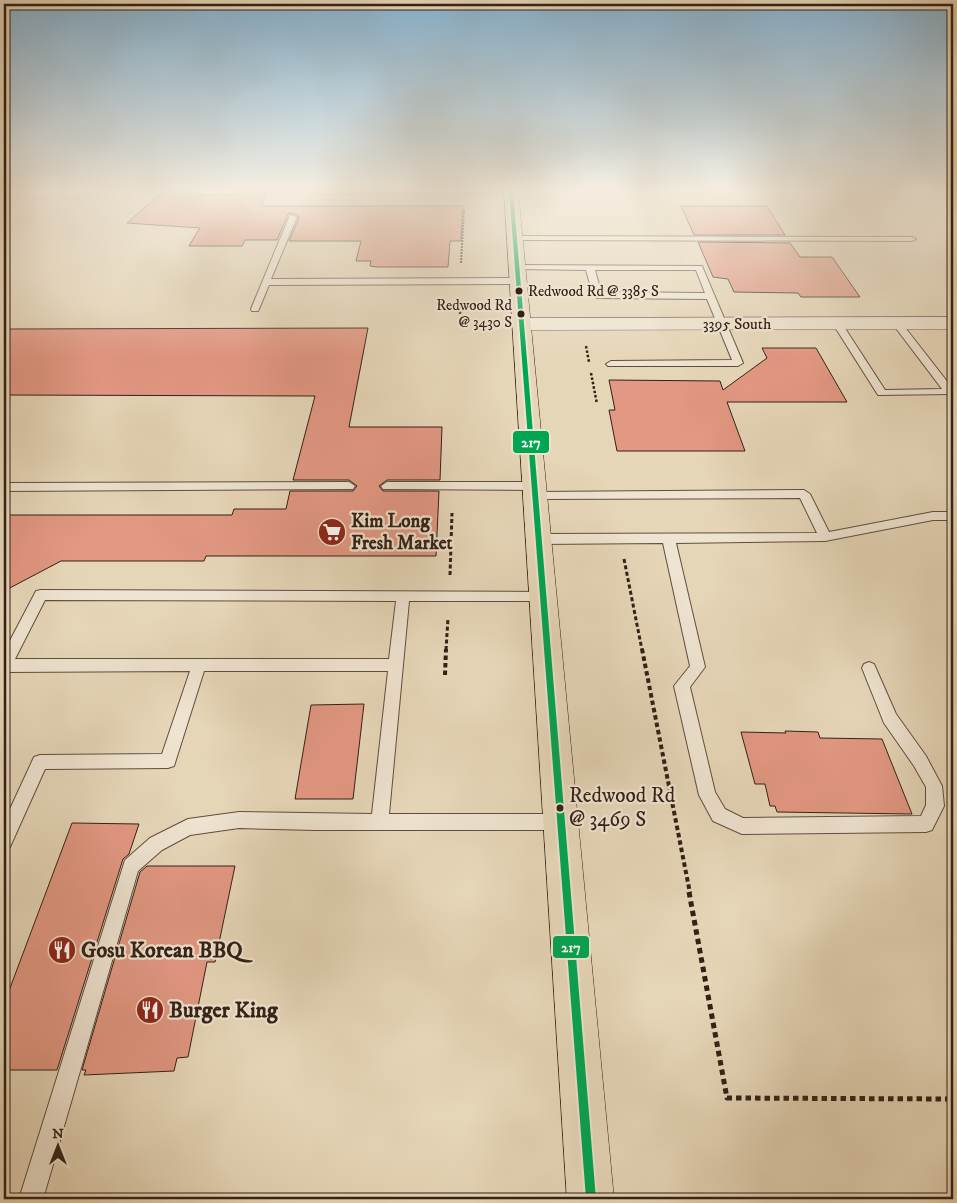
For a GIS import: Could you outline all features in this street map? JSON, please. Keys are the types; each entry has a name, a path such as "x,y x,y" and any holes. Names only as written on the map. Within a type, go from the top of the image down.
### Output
{"main road":[{"path":"516,246 591,1199"}],"street":[{"name":"3395 South","path":"522,324 953,323"}],"lane":[{"path":"255,309 281,246"},
{"path":"266,282 460,281 590,268 699,268 738,363 611,364"},
{"path":"590,268 597,295 710,296"},
{"path":"838,324 882,393 950,392 897,323"},
{"path":"4,487 349,486"},
{"path":"387,486 535,491 804,494 824,537"},
{"path":"538,539 824,537 934,516 953,516"},
{"path":"669,539 698,667 682,686 707,795 719,814 742,826 926,824 935,806 934,786 920,761 890,718 870,668"},
{"path":"396,664 4,666 41,595 543,596"},
{"path":"380,822 402,596"},
{"path":"4,841 40,762 168,761 199,665"},
{"path":"31,1199 131,866 156,844 188,827 239,820 314,822 561,822"}],"path":[{"path":"460,316 462,246"},
{"path":"449,579 452,513"},
{"path":"623,555 673,803 727,1098 953,1099"},
{"path":"446,675 448,623"}],"building":[{"path":"360,246 450,246 448,267 377,267 370,266 371,261 356,261"},
{"path":"700,246 792,246 800,257 832,257 860,297 801,297 798,293 734,292 728,279 713,277"},
{"path":"368,328 349,427 442,427 440,480 387,480 379,486 383,491 439,491 436,556 206,556 204,561 61,561 4,591 4,515 232,515 234,509 286,509 290,491 353,491 357,486 349,480 293,480 315,396 4,395 4,329"},
{"path":"762,348 816,348 847,402 727,402 745,451 617,451 609,410 615,410 609,380 720,381 723,390 767,358"},
{"path":"364,704 353,799 295,799 311,705"},
{"path":"785,731 818,732 820,738 882,739 912,814 777,812 775,806 770,806 765,784 755,784 741,732 786,733"},
{"name":"Gosu Korean BBQ","path":"72,823 139,824 129,854 123,859 57,1070 4,1070 4,1004"},
{"name":"Burger King","path":"147,866 235,866 215,962 207,962 188,1057 177,1058 174,1071 84,1075 86,1070 82,1070 140,872"}],"transit line":[{"name":"217","path":"515,246 591,1199"}],"place":[{"name":"Redwood Rd @ 3385 S","path":"519,291"},
{"name":"Redwood Rd @ 3430 S","path":"521,314"},
{"name":"Kim Long Fresh Market","path":"332,532"},
{"name":"Redwood Rd @ 3469 S","path":"560,808"},
{"name":"Gosu Korean BBQ","path":"62,950"},
{"name":"Burger King","path":"150,1010"}]}
